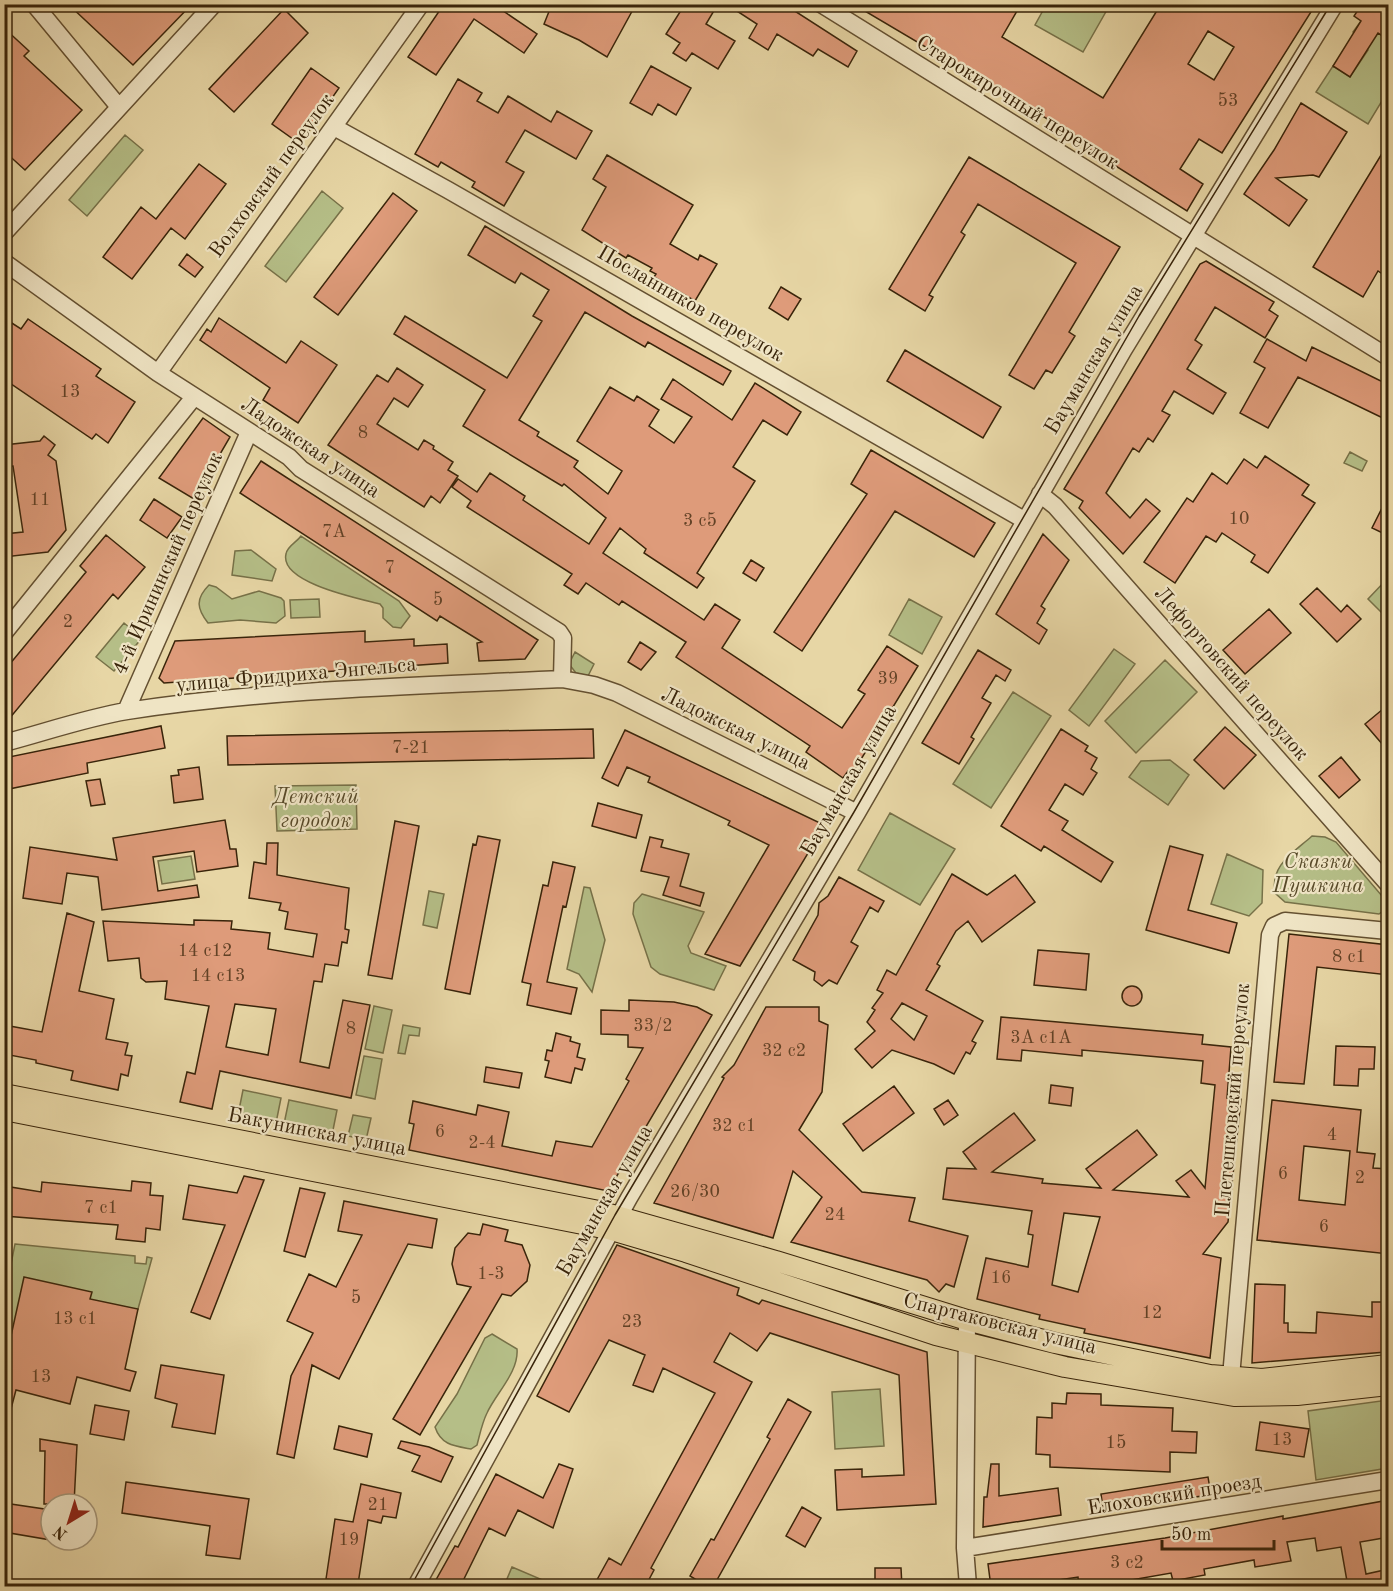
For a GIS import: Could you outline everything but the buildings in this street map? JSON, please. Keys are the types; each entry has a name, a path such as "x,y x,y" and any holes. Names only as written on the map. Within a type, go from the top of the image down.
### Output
{"main road":[{"name":"Бакунинская улица","path":"4,1094 615,1223"},
{"name":"Бакунинская улица","path":"4,1110 615,1223"},
{"name":"Спартаковская улица","path":"615,1223 776,1261 967,1320 1230,1387 1262,1379 1389,1365"},
{"name":"Спартаковская улица","path":"615,1223 966,1343 1065,1366 1297,1395 1389,1385"}],"street":[{"path":"34,4 118,107"},
{"path":"4,233 214,4"},
{"name":"Волховский переулок","path":"158,373 421,4"},
{"name":"Старокирочный переулок","path":"821,4 1192,237 1389,357"},
{"name":"Бауманская улица","path":"416,1587 615,1223 857,813 1024,520 1192,237 1335,4"},
{"name":"Посланников переулок","path":"334,127 457,194 1024,520"},
{"name":"Ладожская улица","path":"4,262 158,373 289,457 301,469 559,632 563,638 562,678"},
{"path":"4,633 194,397"},
{"name":"4-й Ирининский переулок","path":"126,711 249,432"},
{"name":"Лефортовский переулок","path":"1040,494 1069,521 1389,884"},
{"name":"улица Фридриха Энгельса","path":"4,743 73,723 126,711 252,696 562,678 594,685"},
{"name":"Ладожская улица","path":"594,685 857,813"},
{"name":"Плетешковский переулок","path":"1230,1387 1241,1242 1272,929 1285,921 1389,931"},
{"path":"967,1320 965,1548 968,1587"},
{"name":"Елоховский проезд","path":"965,1548 1389,1480"}],"green space":[{"path":"1046,5 1102,5 1108,8 1083,52 1035,25"},
{"path":"1361,21 1388,40 1388,91 1368,124 1316,92 1333,66 1350,77 1368,50 1353,32"},
{"path":"125,135 143,150 87,216 69,200"},
{"path":"322,191 343,208 286,282 265,266"},
{"path":"1350,452 1367,461 1362,471 1344,463"},
{"path":"301,536 399,601 410,616 401,628 393,627 383,618 383,608 380,604 323,588 295,573 287,564 286,554"},
{"path":"251,550 276,569 272,581 232,575 235,551"},
{"path":"1388,578 1388,619 1368,599"},
{"path":"209,585 216,587 232,599 259,591 281,598 284,601 285,616 276,623 240,620 208,623 199,604 201,595"},
{"path":"319,599 320,617 291,618 290,600"},
{"path":"909,599 942,617 922,654 889,635"},
{"path":"124,623 142,638 114,671 96,657"},
{"path":"1114,649 1135,664 1089,726 1069,710"},
{"path":"575,652 594,664 588,676 576,673 569,664"},
{"path":"1165,660 1197,692 1136,753 1105,721"},
{"path":"1013,692 1051,716 991,808 953,784"},
{"path":"1170,760 1189,775 1168,805 1129,777 1141,761"},
{"name":"Детский городок","path":"356,785 357,829 277,831 275,786"},
{"path":"890,813 955,849 920,905 858,870"},
{"name":"Сказки Пушкина","path":"1312,836 1325,837 1336,842 1388,903 1388,907 1379,914 1285,902 1275,893 1276,875 1284,860"},
{"path":"1227,854 1263,870 1262,903 1249,916 1211,904"},
{"path":"191,856 195,879 162,884 158,861"},
{"path":"584,887 590,888 605,940 592,992 579,974 567,969"},
{"path":"429,891 444,894 437,928 423,925"},
{"path":"642,894 704,912 688,946 691,953 726,966 714,990 660,974 651,967 633,914 634,903"},
{"path":"374,1006 392,1010 383,1053 365,1049"},
{"path":"403,1025 420,1028 419,1036 409,1035 405,1054 398,1053"},
{"path":"364,1056 382,1059 375,1099 356,1095"},
{"path":"243,1090 281,1098 276,1123 238,1115"},
{"path":"289,1100 337,1110 332,1135 284,1124"},
{"path":"353,1115 371,1118 366,1140 348,1136"},
{"path":"15,1244 135,1256 135,1263 146,1264 147,1257 152,1258 138,1309 84,1357 5,1344 5,1294"},
{"path":"492,1334 517,1349 517,1358 511,1374 487,1413 477,1445 471,1449 454,1445 441,1438 435,1427 457,1394 485,1338"},
{"path":"880,1389 884,1446 835,1449 832,1392"},
{"path":"1388,1400 1388,1468 1316,1480 1308,1411"},
{"path":"512,1567 545,1581 542,1586 504,1586"}],"tram line":[{"path":"411,1586 615,1215 854,812 1139,316 1331,4"}]}
